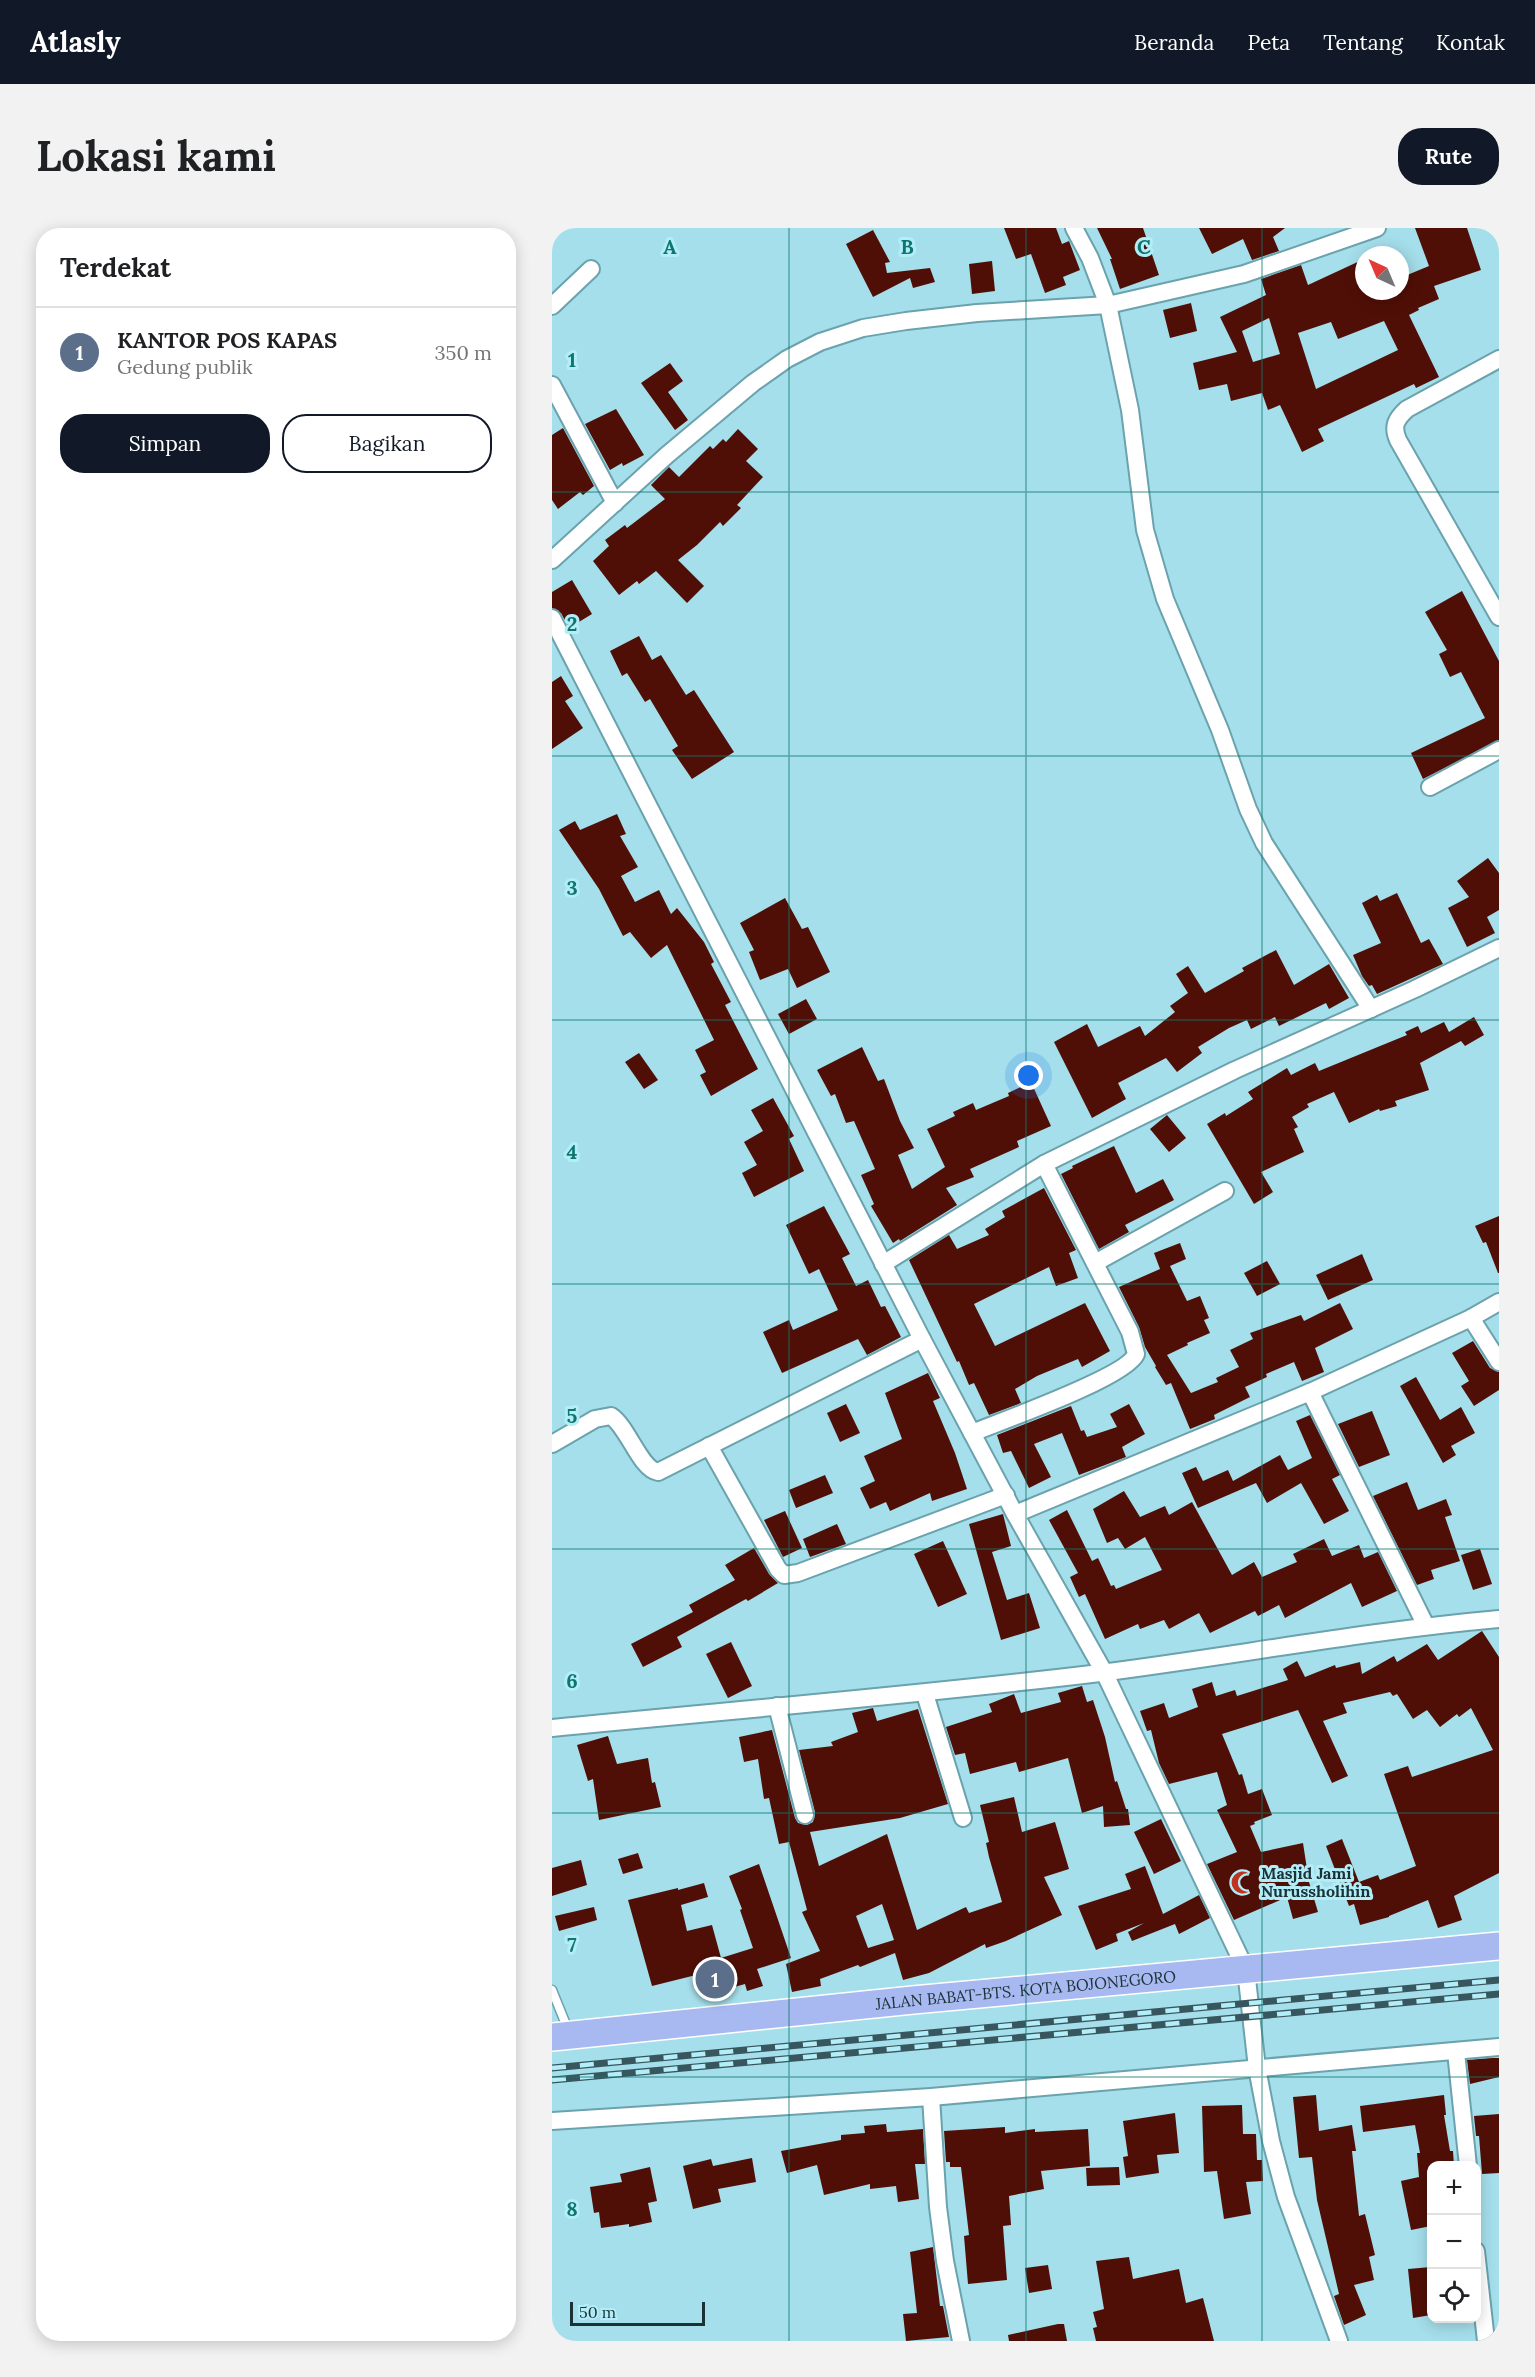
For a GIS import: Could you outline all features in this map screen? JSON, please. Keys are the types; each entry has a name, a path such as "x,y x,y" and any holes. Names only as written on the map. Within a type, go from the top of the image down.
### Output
{"highway":[{"name":"JALAN BABAT-BTS. KOTA BOJONEGORO","path":"561,2036 1499,1947"}],"street":[{"path":"1074,228 1090,258 1108,305 1130,410 1145,530 1165,599 1220,730 1248,809 1264,843 1371,1009"},
{"path":"552,560 667,455 753,383 786,359 820,342 863,328 906,321 977,313 1108,305 1244,274 1377,228"},
{"path":"552,306 591,269"},
{"path":"1499,359 1419,401 1397,419 1394,429 1398,440 1499,617"},
{"path":"552,385 615,503"},
{"path":"552,618 922,1340 1104,1672 1246,1970 1257,2068 1271,2141 1286,2197 1339,2341"},
{"path":"1430,787 1499,750"},
{"path":"883,1264 1044,1164 1235,1070 1499,948"},
{"path":"972,1433 1107,1378 1134,1358 1135,1345 1130,1332 1044,1164"},
{"path":"1095,1263 1225,1191"},
{"path":"1016,1514 1310,1392 1471,1318 1499,1302"},
{"path":"1471,1318 1499,1362"},
{"path":"552,1444 595,1419 608,1415 618,1420 649,1468 655,1472 662,1471 922,1340"},
{"path":"1310,1392 1426,1626"},
{"path":"709,1446 778,1569 784,1575 798,1573 1006,1495"},
{"path":"552,1728 925,1694 1104,1672 1426,1626 1499,1619"},
{"path":"925,1694 963,1818"},
{"path":"777,1706 805,1815"},
{"path":"552,2121 931,2097 1499,2047"},
{"path":"1456,2052 1467,2161"},
{"path":"931,2097 938,2207 945,2261 961,2341"},
{"path":"1478,2269 1486,2341"}],"lane":[{"path":"552,1990 561,2036"}],"building":[{"path":"1004,228 1056,228 1062,244 1069,241 1080,270 1063,277 1066,285 1045,293 1031,254 1016,259"},
{"path":"1097,228 1143,228 1159,275 1120,289 1110,259 1112,259"},
{"path":"1199,228 1285,228 1273,237 1279,251 1252,260 1243,239 1212,254"},
{"path":"1415,228 1467,228 1481,270 1434,286 1439,299 1418,308 1419,310 1409,315 1439,377 1416,388 1414,384 1318,429 1324,441 1302,452 1280,405 1268,410 1262,393 1231,401 1227,384 1199,390 1193,363 1237,352 1220,317 1266,295 1261,279 1301,265 1308,285 1355,263 1355,300 1409,300 1409,274 1429,266","holes":["1269,318 1280,354 1253,362 1242,331","1384,321 1398,350 1316,389 1298,333 1331,322 1338,339"]},
{"path":"873,230 890,262 885,263 887,273 930,268 935,282 913,288 910,278 873,297 846,244"},
{"path":"992,261 995,291 972,294 969,264"},
{"path":"1191,303 1197,331 1170,338 1163,310"},
{"path":"670,363 683,381 668,392 688,420 675,430 641,383"},
{"path":"616,409 644,455 610,470 585,424"},
{"path":"563,428 594,486 583,495 580,492 558,509 552,500 552,435"},
{"path":"738,429 758,449 746,461 763,477 737,505 741,508 723,526 720,522 678,560 704,586 687,603 656,571 639,584 637,581 619,595 593,561 609,546 605,540 625,525 627,528 665,499 651,485 669,467 679,477 710,446 713,449 723,439 726,442"},
{"path":"572,580 592,614 569,628 561,613 552,608 552,592"},
{"path":"1462,591 1499,661 1499,740 1423,779 1411,753 1485,718 1461,672 1450,677 1439,654 1447,650 1425,612"},
{"path":"639,636 652,660 661,655 686,695 694,690 734,752 692,779 672,750 678,746 650,699 645,702 627,673 622,676 610,651"},
{"path":"561,676 573,696 565,701 583,728 552,749 552,682"},
{"path":"617,814 626,834 620,836 638,867 621,876 635,902 659,890 671,914 677,908 704,942 714,962 711,964 731,1002 725,1005 758,1069 711,1096 700,1075 706,1072 695,1050 714,1040 667,945 651,958 630,932 623,936 599,889 559,830 575,821 580,830"},
{"path":"1488,858 1499,873 1499,910 1487,917 1495,933 1467,947 1448,908 1469,897 1457,881"},
{"path":"1397,893 1421,943 1429,939 1443,964 1377,994 1372,985 1369,986 1362,976 1353,955 1381,943 1362,903 1377,895 1380,901"},
{"path":"785,898 802,929 808,927 830,972 797,988 788,969 760,980 749,952 754,950 740,923"},
{"path":"1276,950 1294,985 1329,964 1349,998 1329,1009 1326,1003 1279,1026 1275,1017 1251,1029 1247,1020 1229,1028 1198,1047 1202,1053 1177,1072 1166,1058 1118,1083 1126,1099 1092,1118 1054,1042 1087,1024 1098,1047 1140,1026 1145,1036 1175,1012 1170,1006 1188,993 1176,974 1188,966 1205,993 1244,971 1242,968"},
{"path":"806,999 817,1019 789,1034 778,1014"},
{"path":"1474,1017 1484,1035 1465,1046 1461,1041 1420,1063 1429,1090 1395,1101 1397,1106 1380,1111 1379,1109 1349,1123 1334,1092 1307,1104 1309,1107 1292,1117 1298,1127 1294,1129 1304,1152 1261,1172 1273,1192 1254,1204 1207,1124 1225,1113 1226,1116 1253,1099 1248,1092 1287,1068 1291,1075 1315,1063 1319,1071 1407,1035 1405,1032 1418,1026 1421,1033 1444,1022 1449,1032"},
{"path":"862,1047 878,1081 884,1079 900,1121 914,1148 898,1155 912,1189 945,1167 927,1129 955,1116 953,1112 973,1103 976,1110 1009,1096 1008,1093 1031,1082 1051,1126 1017,1141 1019,1147 970,1169 974,1177 946,1188 957,1205 900,1241 899,1239 893,1243 871,1206 874,1204 861,1175 875,1169 854,1121 846,1123 835,1094 831,1096 817,1070"},
{"path":"639,1053 658,1080 644,1089 625,1062"},
{"path":"773,1098 794,1136 789,1139 804,1171 754,1197 742,1173 757,1165 744,1142 763,1131 751,1110"},
{"path":"1167,1115 1186,1138 1169,1152 1150,1129"},
{"path":"1114,1146 1136,1193 1163,1179 1174,1200 1125,1225 1129,1232 1099,1249 1061,1174 1073,1168 1072,1166"},
{"path":"1044,1188 1076,1250 1069,1253 1078,1278 1056,1286 1049,1267 974,1304 995,1346 1085,1303 1110,1351 1082,1367 1078,1359 1037,1376 1015,1389 1021,1403 989,1415 974,1383 969,1385 959,1361 957,1362 909,1260 949,1235 957,1249 989,1235 985,1229 1005,1217 1002,1211"},
{"path":"824,1206 850,1254 842,1258 856,1286 868,1280 881,1307 885,1306 901,1337 867,1355 858,1339 782,1373 763,1332 789,1320 793,1330 838,1310 819,1269 809,1274 786,1225"},
{"path":"1499,1216 1498,1273 1486,1242 1483,1243 1475,1226"},
{"path":"1180,1243 1186,1259 1170,1266 1187,1301 1200,1296 1209,1318 1204,1320 1210,1333 1167,1355 1191,1393 1218,1382 1216,1378 1239,1367 1230,1350 1253,1339 1250,1333 1301,1315 1304,1321 1340,1303 1353,1329 1315,1348 1324,1372 1302,1381 1294,1362 1266,1374 1267,1377 1245,1387 1250,1397 1214,1415 1215,1419 1190,1429 1171,1383 1166,1385 1145,1347 1139,1327 1119,1287 1160,1269 1154,1253"},
{"path":"1362,1254 1373,1280 1328,1300 1316,1275"},
{"path":"1267,1261 1280,1284 1257,1296 1244,1273"},
{"path":"1473,1341 1490,1368 1499,1372 1499,1390 1474,1406 1461,1386 1469,1381 1452,1353"},
{"path":"928,1373 940,1398 933,1401 967,1489 932,1501 930,1493 890,1511 886,1502 870,1509 860,1488 875,1481 864,1456 902,1439 885,1393"},
{"path":"1416,1377 1440,1420 1461,1407 1475,1433 1451,1446 1456,1455 1443,1463 1400,1386"},
{"path":"846,1404 860,1433 840,1442 827,1413"},
{"path":"1129,1404 1145,1434 1122,1447 1126,1457 1079,1475 1062,1433 1034,1444 1051,1477 1029,1488 1011,1451 1003,1453 997,1435 1071,1406 1081,1431 1084,1430 1087,1437 1117,1427 1110,1414"},
{"path":"1372,1411 1390,1455 1359,1467 1338,1424"},
{"path":"1310,1415 1340,1475 1332,1479 1349,1511 1324,1524 1301,1483 1267,1503 1256,1483 1198,1508 1182,1473 1196,1467 1203,1481 1228,1470 1233,1481 1280,1455 1288,1470 1312,1458 1296,1421"},
{"path":"825,1475 833,1493 796,1508 789,1490"},
{"path":"1407,1482 1418,1510 1446,1499 1452,1515 1445,1517 1460,1561 1431,1570 1434,1579 1417,1585 1373,1496"},
{"path":"1124,1491 1140,1517 1165,1506 1169,1515 1192,1502 1232,1575 1254,1562 1262,1577 1297,1562 1293,1554 1324,1539 1332,1556 1359,1545 1364,1558 1378,1552 1397,1591 1362,1607 1351,1583 1285,1618 1279,1605 1258,1616 1255,1611 1210,1633 1199,1613 1169,1629 1164,1620 1140,1629 1138,1624 1105,1639 1085,1594 1079,1597 1070,1577 1078,1573 1049,1520 1067,1510 1092,1561 1098,1558 1111,1586 1114,1585 1116,1589 1162,1570 1145,1537 1125,1549 1118,1538 1107,1543 1093,1509"},
{"path":"785,1511 802,1548 783,1557 764,1520"},
{"path":"1003,1514 1011,1546 992,1552 1007,1600 1029,1593 1040,1628 1001,1640 969,1524"},
{"path":"837,1524 846,1544 810,1557 803,1539"},
{"path":"943,1541 967,1594 938,1607 914,1554"},
{"path":"754,1548 769,1574 778,1583 677,1637 682,1647 643,1667 631,1644 693,1612 689,1605 735,1580 725,1565"},
{"path":"1480,1549 1492,1584 1473,1590 1461,1555"},
{"path":"1482,1631 1499,1657 1499,1873 1454,1896 1462,1920 1438,1928 1428,1900 1389,1917 1360,1925 1354,1904 1349,1906 1326,1846 1342,1839 1359,1882 1378,1875 1380,1880 1416,1866 1384,1774 1408,1766 1412,1777 1493,1750 1471,1708 1459,1717 1457,1714 1440,1727 1427,1710 1413,1719 1397,1694 1393,1696 1390,1692 1343,1703 1347,1713 1323,1721 1348,1776 1332,1783 1298,1710 1222,1734 1239,1775 1242,1774 1248,1794 1262,1789 1272,1815 1250,1826 1261,1852 1303,1843 1309,1882 1318,1912 1293,1919 1287,1897 1234,1920 1207,1864 1237,1852 1217,1810 1227,1805 1217,1772 1169,1784 1159,1763 1151,1730 1147,1731 1140,1711 1164,1703 1169,1718 1198,1707 1192,1689 1212,1682 1216,1696 1235,1690 1237,1696 1288,1680 1283,1669 1297,1661 1305,1677 1335,1665 1336,1668 1360,1662 1362,1674 1394,1656 1397,1662 1427,1644 1438,1660"},
{"path":"731,1642 752,1686 728,1698 706,1654"},
{"path":"1082,1686 1087,1702 1093,1700 1105,1737 1115,1782 1117,1781 1126,1809 1128,1809 1130,1825 1104,1827 1103,1806 1082,1813 1068,1758 1019,1772 1016,1762 970,1774 965,1753 955,1755 946,1727 992,1712 989,1704 1014,1694 1021,1713 1061,1702 1058,1693"},
{"path":"873,1708 877,1721 918,1709 948,1804 900,1818 810,1832 819,1866 887,1834 917,1930 966,1907 969,1913 1002,1902 989,1857 986,1843 989,1842 980,1805 1014,1797 1022,1832 1055,1822 1069,1869 1044,1877 1062,1915 1006,1941 986,1948 985,1944 929,1973 903,1980 895,1953 820,1979 821,1986 792,1992 786,1964 820,1951 802,1912 807,1910 789,1842 779,1844 769,1798 764,1799 758,1759 744,1762 739,1737 772,1730 795,1818 798,1823 807,1825 813,1822 815,1812 799,1750 833,1746 831,1742 858,1732 852,1713","holes":["882,1904 894,1940 868,1948 856,1916"]},
{"path":"608,1736 617,1764 648,1758 652,1783 655,1782 661,1807 599,1820 593,1779 588,1781 577,1745"},
{"path":"1161,1819 1181,1861 1154,1874 1134,1832"},
{"path":"638,1853 643,1868 623,1874 618,1859"},
{"path":"581,1860 587,1885 552,1896 552,1868"},
{"path":"759,1864 791,1958 757,1969 763,1986 747,1991 745,1984 706,1995 700,1974 652,1986 628,1900 704,1883 708,1897 681,1905 687,1931 712,1925 721,1958 753,1948 740,1910 742,1909 729,1876"},
{"path":"1145,1866 1163,1914 1199,1895 1210,1918 1179,1934 1175,1924 1132,1941 1128,1932 1144,1923 1116,1934 1118,1941 1096,1950 1078,1906 1131,1889 1125,1874"},
{"path":"594,1907 597,1920 559,1931 555,1916"},
{"path":"1499,2058 1499,2077 1470,2084 1467,2060"},
{"path":"1316,2095 1319,2131 1352,2125 1356,2151 1352,2151 1359,2216 1365,2214 1375,2255 1369,2257 1374,2280 1354,2285 1366,2315 1344,2325 1334,2296 1339,2294 1317,2200 1312,2157 1299,2158 1293,2097"},
{"path":"1444,2095 1446,2115 1444,2115 1454,2161 1427,2161 1427,2227 1411,2230 1401,2181 1419,2177 1417,2153 1420,2153 1415,2125 1363,2132 1360,2106"},
{"path":"1242,2105 1243,2134 1256,2134 1257,2160 1262,2160 1263,2181 1246,2182 1251,2214 1224,2219 1217,2171 1204,2172 1202,2106"},
{"path":"1175,2113 1179,2153 1157,2155 1159,2173 1126,2178 1123,2157 1128,2156 1123,2121"},
{"path":"1499,2114 1499,2173 1482,2174 1479,2136 1476,2136 1474,2116"},
{"path":"886,2124 887,2132 923,2129 925,2164 915,2164 919,2199 898,2202 896,2186 870,2189 870,2184 824,2195 817,2165 787,2173 781,2151 841,2140 841,2135 865,2133 864,2126"},
{"path":"1005,2127 1005,2133 1035,2129 1035,2132 1088,2129 1090,2166 1041,2171 1044,2189 1009,2196 1011,2225 1003,2226 1007,2280 968,2284 964,2236 969,2235 961,2167 950,2167 950,2162 946,2162 944,2131"},
{"path":"752,2158 756,2182 718,2189 721,2202 693,2209 683,2166 711,2159 713,2166"},
{"path":"650,2167 657,2201 648,2203 652,2222 629,2227 629,2224 601,2228 599,2212 594,2213 590,2187 622,2182 620,2174"},
{"path":"1119,2167 1120,2185 1087,2186 1086,2168"},
{"path":"933,2247 940,2306 943,2306 949,2337 906,2341 903,2314 917,2313 910,2252"},
{"path":"1129,2257 1133,2279 1179,2269 1186,2303 1203,2298 1214,2341 1096,2341 1093,2328 1097,2327 1093,2312 1104,2309 1096,2261"},
{"path":"1048,2265 1052,2289 1029,2293 1025,2268"},
{"path":"1427,2267 1427,2316 1413,2318 1408,2269"},
{"path":"1064,2324 1067,2341 1009,2341 1008,2335"}],"railway":[{"path":"552,2068 1499,1980"},
{"path":"552,2080 1499,1994"}],"place":[{"name":"Masjid Jami Nurussholihin","path":"1243,1882"},
{"name":"KANTOR POS KAPAS","path":"715,1979"}]}
